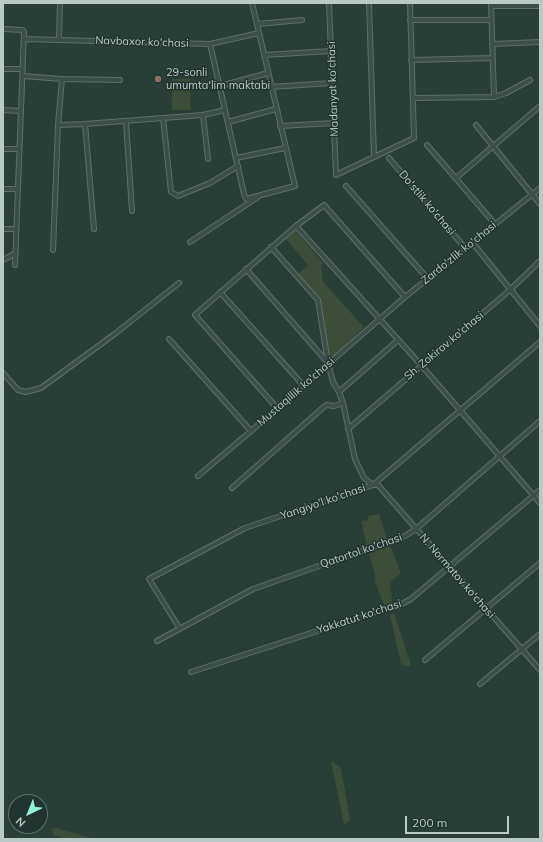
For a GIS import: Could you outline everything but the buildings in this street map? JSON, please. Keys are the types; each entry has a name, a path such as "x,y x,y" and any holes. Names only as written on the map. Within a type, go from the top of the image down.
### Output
{"street":[{"path":"59,40 60,3"},
{"path":"210,44 246,198 295,186 270,87 252,3"},
{"name":"Madanyat ko'chasi","path":"329,3 336,175 374,157"},
{"path":"369,3 374,157 414,138 410,3"},
{"path":"494,96 491,5 540,6"},
{"path":"257,24 302,20"},
{"path":"410,20 492,20"},
{"path":"3,29 23,30 24,40 20,111 16,265"},
{"name":"Navbaxor ko'chasi","path":"24,40 210,44 259,33"},
{"path":"492,44 540,42"},
{"path":"264,55 331,51"},
{"path":"411,60 492,58"},
{"path":"3,69 23,69"},
{"path":"220,86 268,73"},
{"path":"23,76 62,79 120,80"},
{"path":"53,250 58,125 62,79"},
{"path":"413,98 494,96 506,93 530,80"},
{"path":"270,87 332,83"},
{"path":"456,178 540,106"},
{"path":"228,122 276,109"},
{"path":"3,110 20,111"},
{"path":"58,125 126,122 203,114 225,110"},
{"path":"203,114 208,160"},
{"path":"163,118 171,192 178,196 210,184 238,166"},
{"path":"126,122 132,211"},
{"path":"280,126 334,123"},
{"path":"85,124 94,229"},
{"path":"476,125 540,204"},
{"path":"427,145 495,224"},
{"path":"236,158 285,148"},
{"path":"3,149 19,149"},
{"name":"Do'stlik ko'chasi","path":"389,158 465,248"},
{"path":"346,186 428,279"},
{"name":"Zardo'zlik ko'chasi","path":"379,319 540,188"},
{"path":"3,189 18,190"},
{"path":"190,242 262,195"},
{"path":"276,408 195,315 271,247 324,204 405,297"},
{"path":"296,226 421,365 540,503"},
{"path":"3,229 16,229"},
{"path":"472,242 540,326"},
{"path":"271,247 318,300 328,363 333,382 343,403 355,459 364,478 373,484"},
{"path":"3,260 16,252"},
{"name":"Sh. Zokirov ko'chasi","path":"348,429 511,289 540,261"},
{"path":"246,270 328,363"},
{"path":"3,373 18,390 26,392 41,388 179,284"},
{"path":"220,292 303,385"},
{"name":"Mustaqillik ko'chasi","path":"169,339 251,431 379,319"},
{"path":"339,392 398,340"},
{"name":"Yangiyo'l ko'chasi","path":"180,629 149,579 245,528 373,484 540,342"},
{"path":"232,488 326,405 334,406 343,403"},
{"name":"Qatortol ko'chasi","path":"157,641 253,589 297,572 379,546 405,536 416,529 499,455 540,421"},
{"path":"198,476 251,431"},
{"name":"N. Normatov ko'chasi","path":"373,484 378,485 449,568 540,670"},
{"name":"Yakkatut ko'chasi","path":"191,672 379,610 398,606 410,599 449,568 540,490"},
{"path":"425,660 540,563"},
{"path":"480,684 540,634"}],"green space":[{"path":"172,79 190,79 191,110 172,110"},
{"path":"295,230 323,263 321,265 323,282 364,327 329,361 319,299 298,274 308,265 286,239"},
{"path":"379,514 387,539 367,546 361,521 368,520 368,516"},
{"path":"390,546 401,573 390,582 393,606 385,607 374,580 376,579 369,553"},
{"path":"394,613 411,665 408,667 401,664 390,615"},
{"path":"331,761 341,768 350,820 344,824"},
{"path":"56,828 94,839 68,839 53,835 52,829"}],"place":[{"name":"29-sonli umumta'lim maktabi","path":"158,79"}]}
